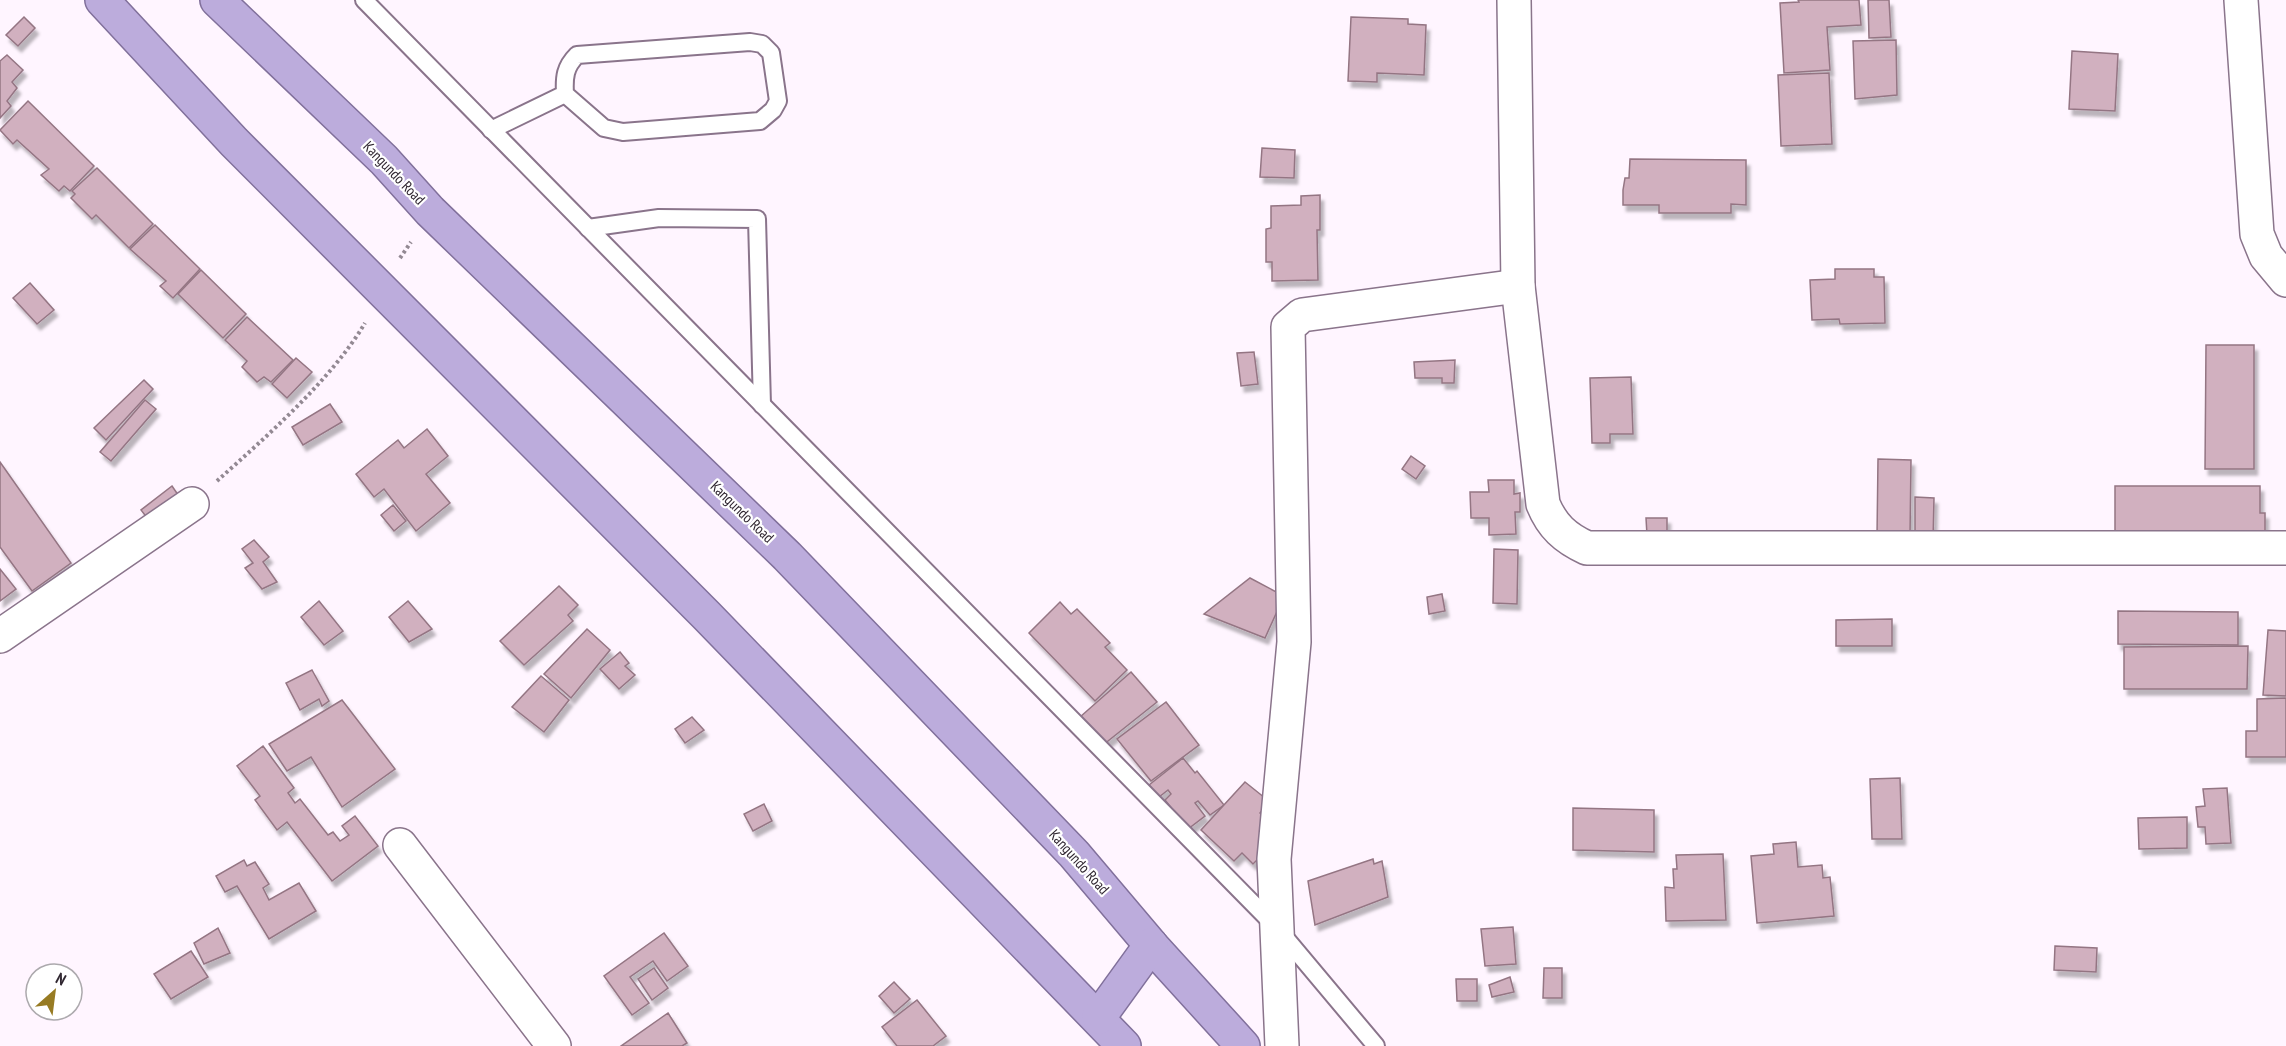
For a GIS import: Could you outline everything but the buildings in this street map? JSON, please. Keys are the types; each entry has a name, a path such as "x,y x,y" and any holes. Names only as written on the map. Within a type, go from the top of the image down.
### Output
{"highway":[{"path":"102,0 234,142 384,290 1099,1017 1124,1046"},
{"name":"Kangundo Road","path":"217,0 384,160 430,211 787,556 1074,854 1151,945 1243,1046"},
{"path":"1099,1017 1151,945"}],"street":[{"path":"1514,0 1518,286 1543,504 1558,531 1587,548 2286,548"},
{"path":"2241,0 2257,234 2266,256 2286,280"},
{"path":"1282,1046 1274,859 1294,642 1288,327 1302,315 1518,286"},
{"path":"0,636 192,504"},
{"path":"400,845 555,1046"}],"lane":[{"path":"364,0 1277,928 1376,1046"},
{"path":"750,42 762,45 771,53 777,101 773,110 760,121 623,132 604,128 565,94 564,76 568,64 577,55 750,42"},
{"path":"492,130 565,94"},
{"path":"588,228 659,218 757,219 762,405"}],"path":[{"path":"192,504 276,428 353,344 430,211"}]}
